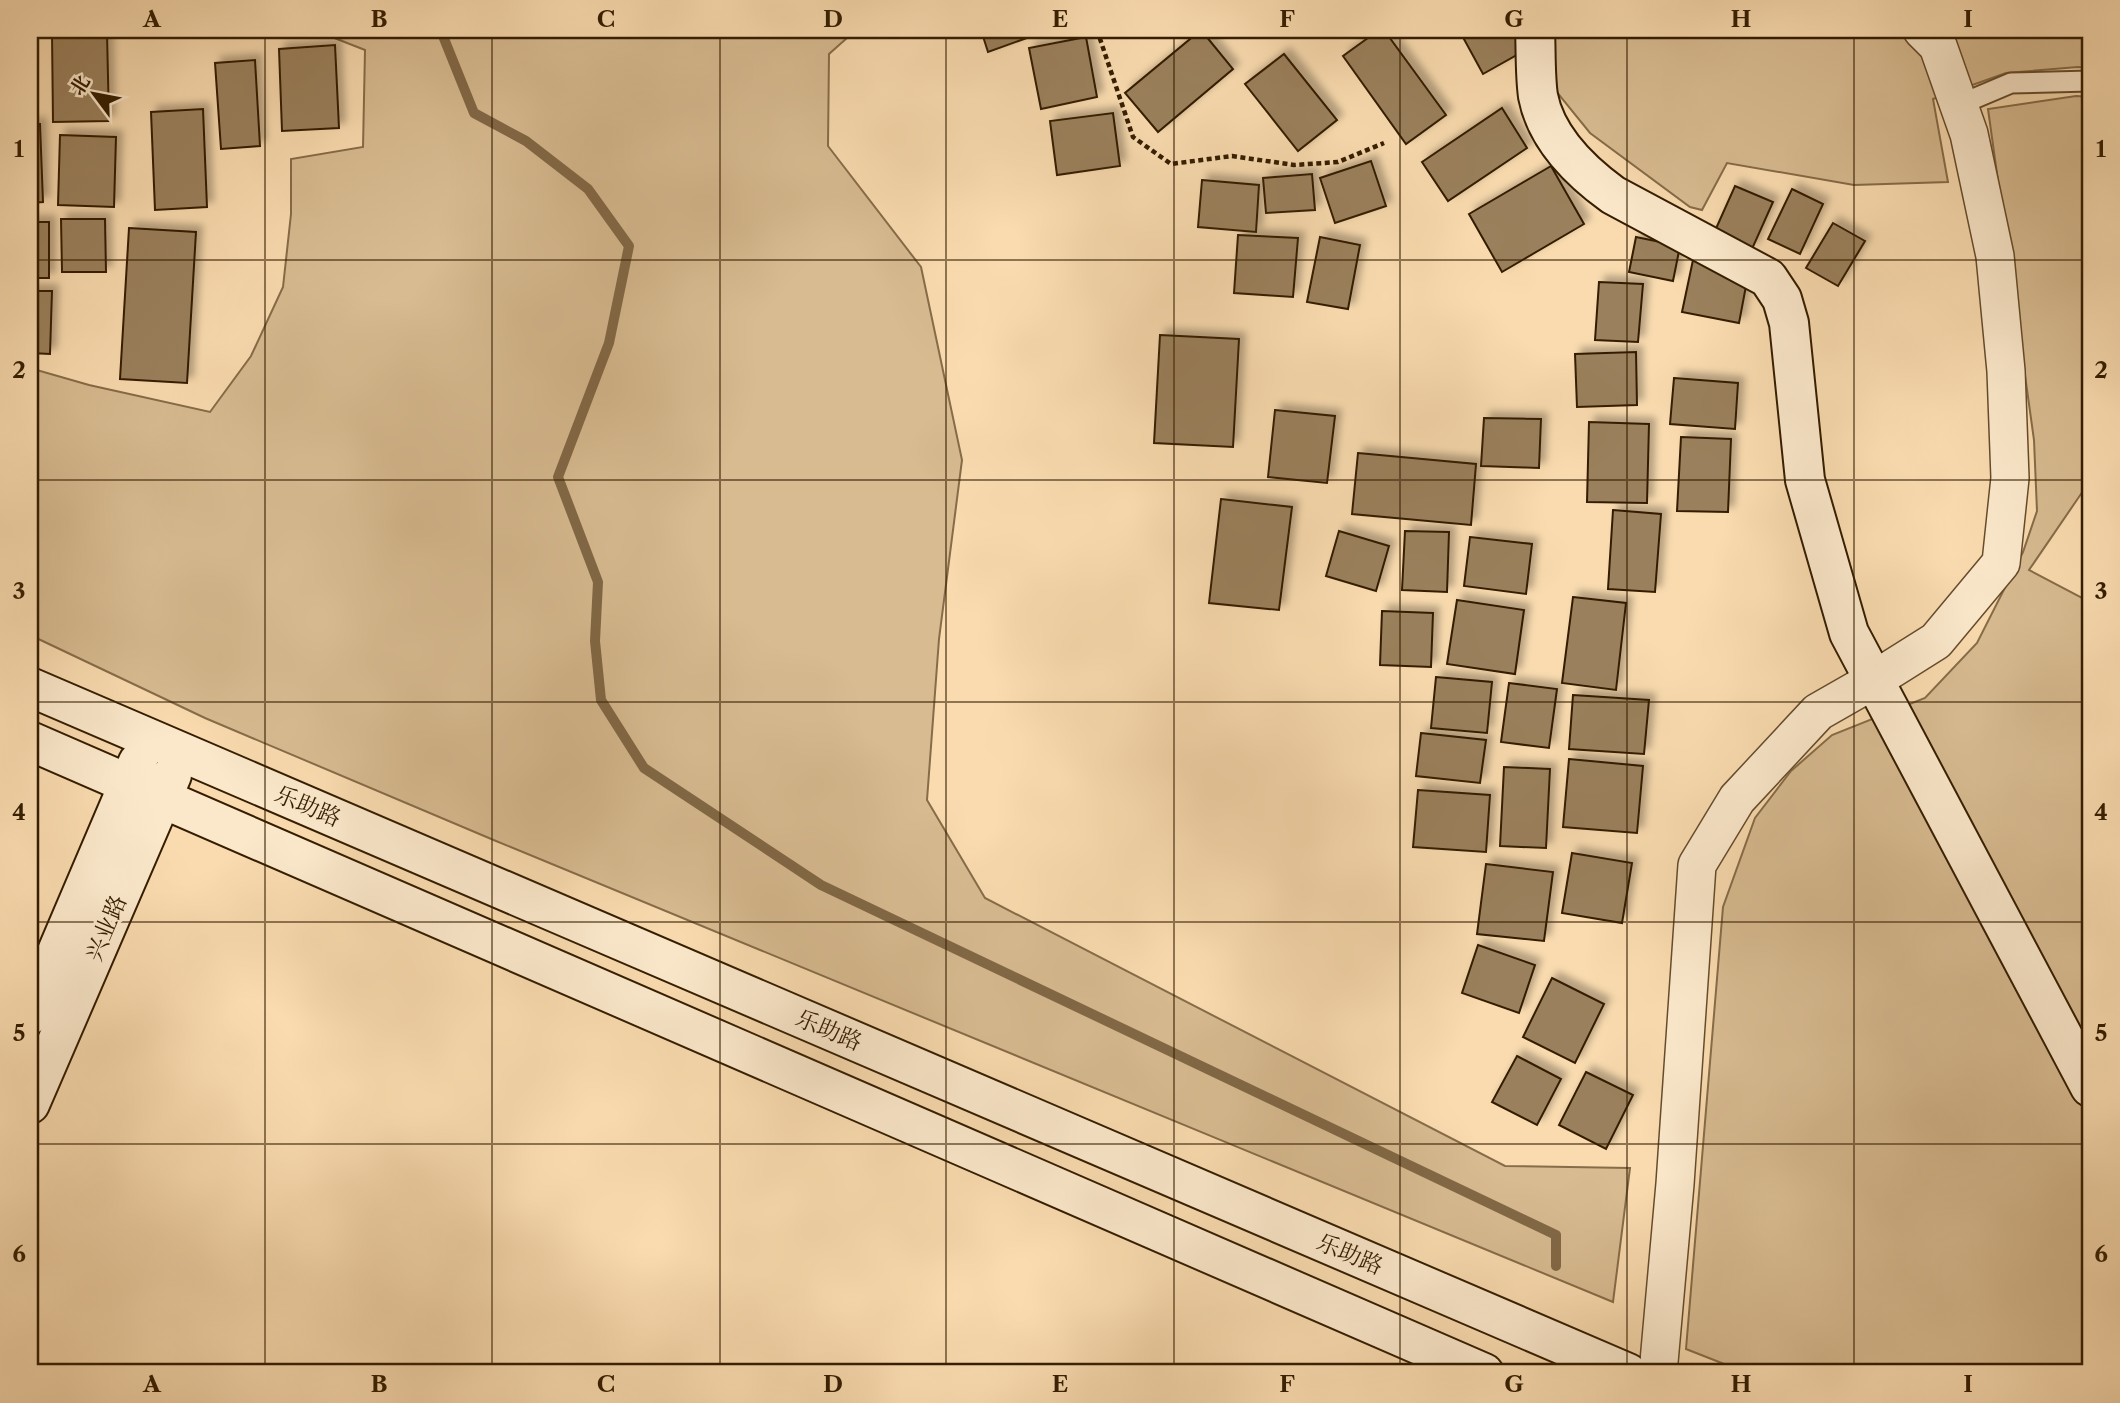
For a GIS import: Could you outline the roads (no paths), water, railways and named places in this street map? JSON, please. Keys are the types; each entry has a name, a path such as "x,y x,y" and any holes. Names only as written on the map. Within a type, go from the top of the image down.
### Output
{"street":[{"path":"1535,30 1539,97 1550,131 1591,178 1613,195 1768,278 1782,299 1789,323 1805,480 1849,633 2090,1087"},
{"path":"1657,1373 1675,1184 1698,865 1737,799 1818,712 1874,681 1936,641 2001,564 2010,478 2006,371 1995,256 1969,134 1938,46 1922,30"},
{"name":"乐助路","path":"30,687 1628,1373"},
{"path":"30,741 1484,1373"},
{"name":"兴业路","path":"30,1104 145,791 165,745"},
{"name":"兴业路","path":"30,1015 145,791"}],"lane":[{"path":"1959,105 2011,83 2090,81"}],"waterway":[{"path":"442,30 474,113 526,141 588,189 629,246 609,343 558,477 598,582 595,641 601,700 644,768 821,885 1556,1235 1556,1266"}]}
